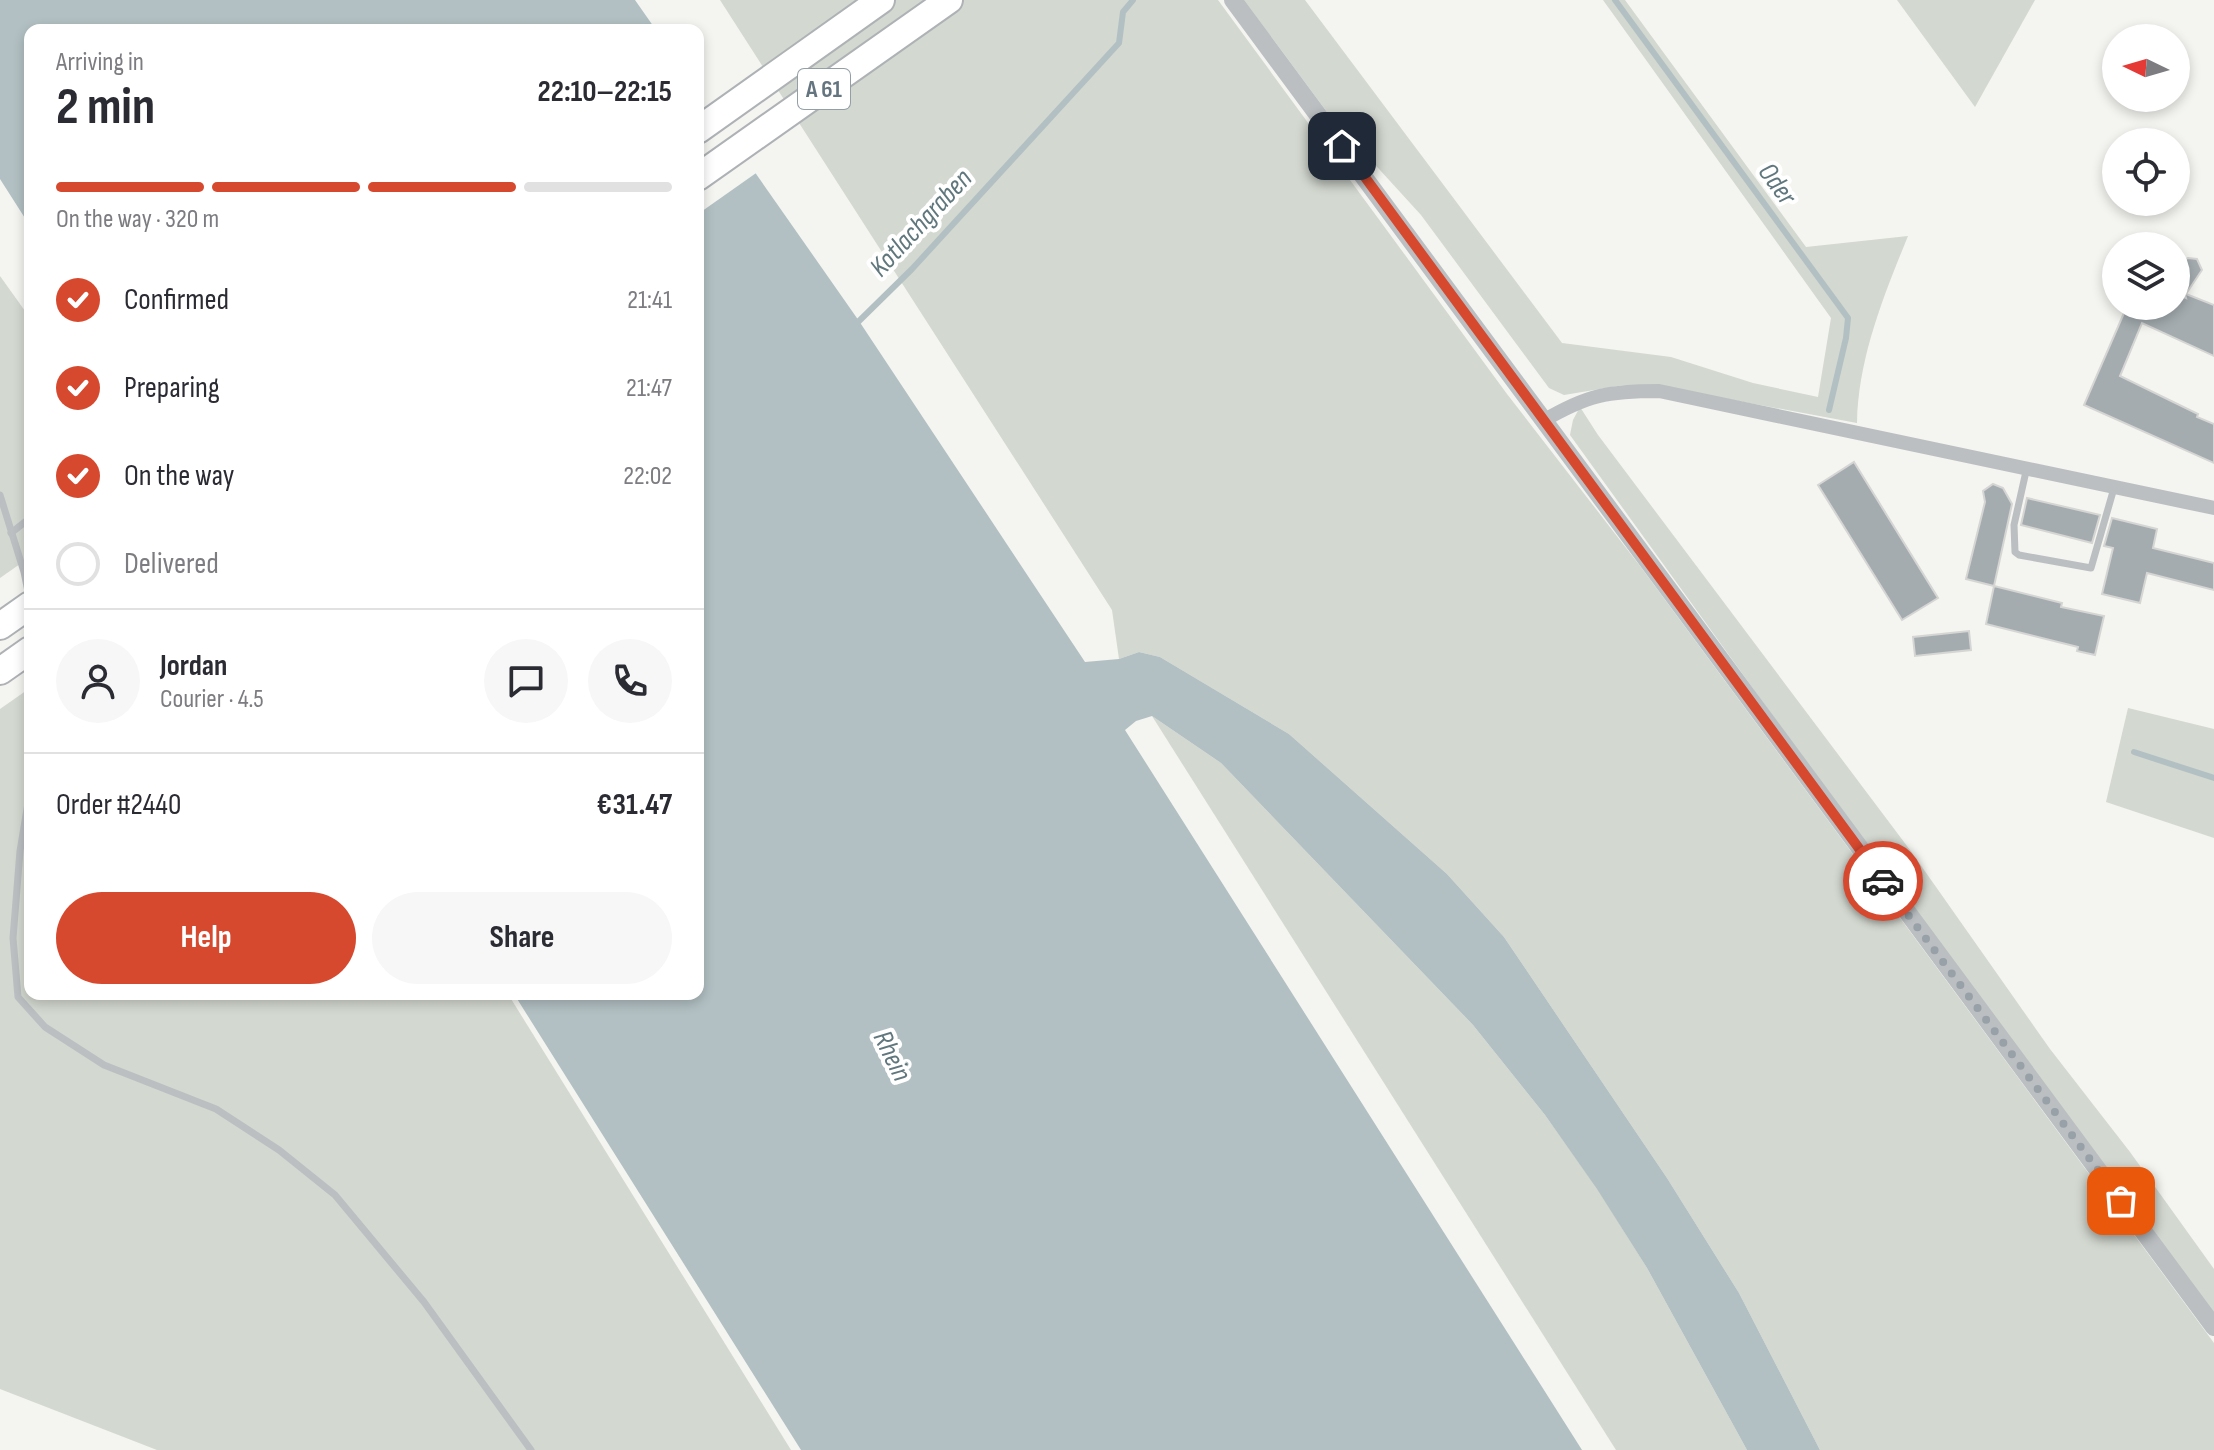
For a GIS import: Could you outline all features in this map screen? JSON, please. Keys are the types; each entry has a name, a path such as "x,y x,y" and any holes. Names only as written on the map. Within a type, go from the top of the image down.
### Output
{"highway":[{"name":"A 61","path":"704,126 881,0"},
{"name":"A 61","path":"704,173 949,0"},
{"path":"0,626 24,608"},
{"path":"0,671 24,654"}],"street":[{"path":"1233,0 2214,1327"},
{"path":"1543,421 1574,402 1605,392 1659,391 2214,508"}],"lane":[{"path":"2027,467 2014,525 2015,552 2018,555 2091,568 2115,486"},
{"path":"0,495 24,572"},
{"path":"11,533 24,523"},
{"path":"24,827 13,938 18,997 45,1027 104,1065 216,1109 279,1150 335,1195 424,1302 531,1450"}],"shaded area":[{"path":"720,0 1218,0 1507,394 1640,566 2214,1343 2214,1450 1820,1450 1739,1293 1667,1178 1504,937 1447,874 1289,734 1160,657 1139,652 1119,659 1112,610"},
{"path":"1244,0 1305,0 1562,343 1671,357 1753,383 1818,397 1831,318 1603,0 1625,0 1806,247 1908,236 1867,351 1857,423 1652,385 1624,385 1564,395 1549,388 1421,215 1327,112"},
{"path":"1897,0 2035,0 1975,107"},
{"path":"0,276 24,310 24,561 0,578"},
{"path":"1580,407 1910,850 2050,1049 2130,1152 2214,1269 2214,1314 1869,849 1570,435"},
{"path":"24,692 24,1000 512,1000 791,1450 157,1450 0,1389 0,709"},
{"path":"2128,708 2214,729 2214,838 2106,802"},
{"path":"1152,716 1221,763 1473,1025 1545,1115 1597,1188 1647,1268 1747,1450 1616,1450"}],"water":[{"path":"0,0 635,0 652,24 24,24 24,217 0,179"},
{"name":"Rhein","path":"704,100 859,321 1085,662 1119,659 1139,652 1160,657 1289,734 1447,874 1504,937 1667,1178 1739,1293 1820,1450 1747,1450 1647,1268 1597,1189 1545,1115 1473,1025 1221,763 1152,716 1136,721 1125,730 1582,1450 801,1450 518,1000 704,1000"}],"pier":[{"path":"706,96 759,171 704,210"}],"building":[{"path":"2190,258 2197,259 2202,270 2190,288"},
{"path":"2190,296 2214,305 2214,356 2142,323 2120,376 2214,424 2214,463 2084,405 2121,320 2190,320"},
{"path":"1854,462 1938,598 1902,620 1818,485"},
{"path":"1993,484 2003,488 2012,504 1994,586 1966,579 1985,502 1983,491"},
{"path":"2027,498 2100,515 2092,543 2021,525"},
{"path":"2112,518 2157,529 2153,548 2214,563 2214,590 2147,573 2140,603 2102,594 2113,548 2104,546"},
{"path":"1994,586 2062,603 2061,607 2104,616 2095,655 2077,651 2078,647 1986,624"},
{"path":"1969,631 1971,650 1915,656 1913,637"}],"waterway":[{"name":"Kotlachgraben","path":"856,324 912,269 1119,43 1123,12 1133,0"},
{"name":"Oder","path":"1615,0 1848,318 1829,410"},
{"name":"Oder","path":"2134,752 2214,778"}],"way so far":[{"path":"1883,881 2121,1201"}],"route":[{"path":"1342,146 1883,881"}]}
